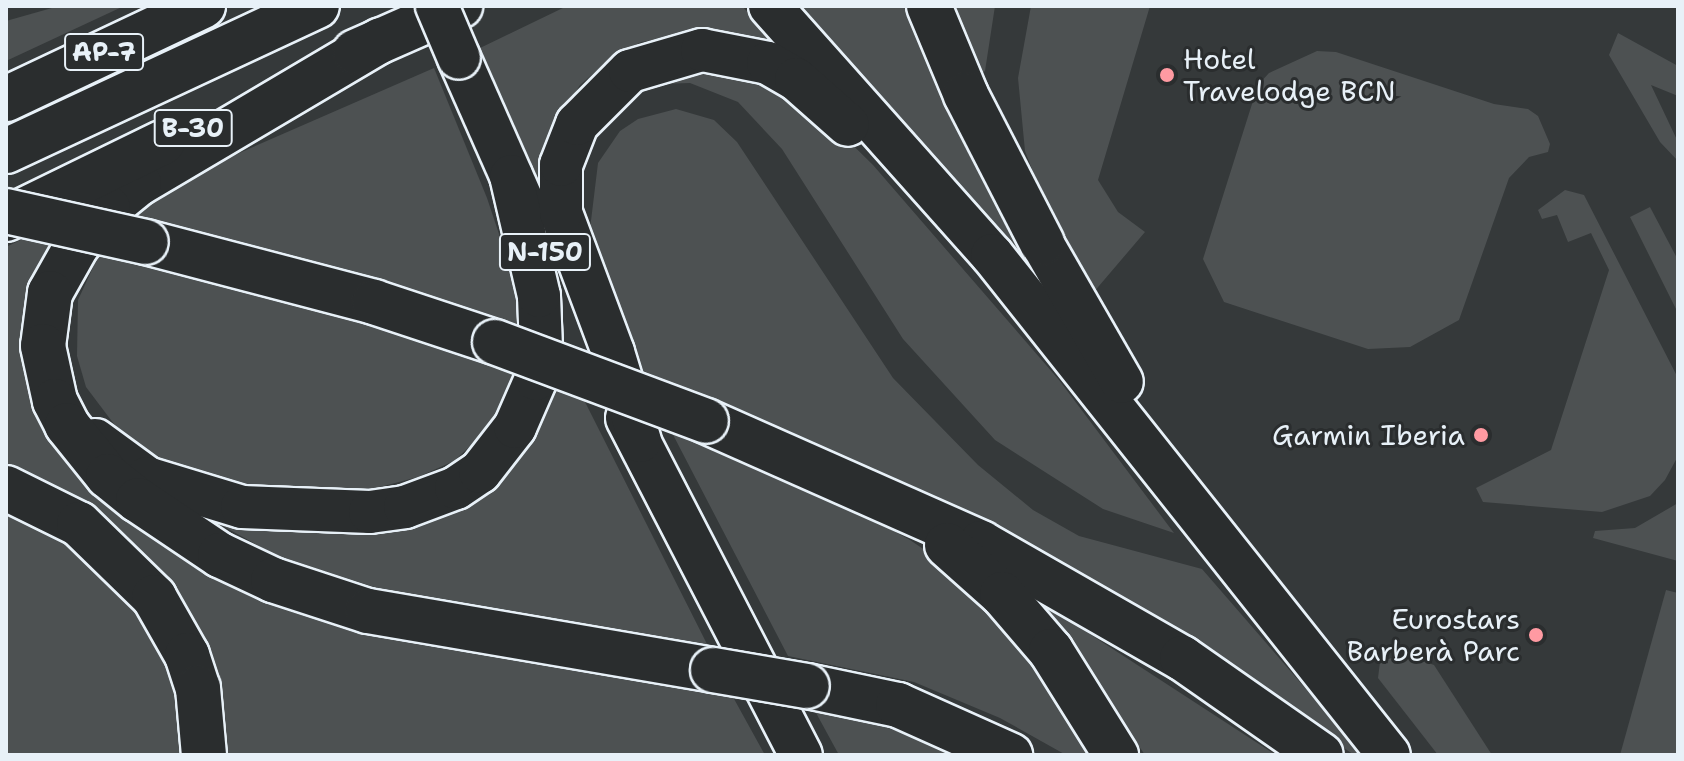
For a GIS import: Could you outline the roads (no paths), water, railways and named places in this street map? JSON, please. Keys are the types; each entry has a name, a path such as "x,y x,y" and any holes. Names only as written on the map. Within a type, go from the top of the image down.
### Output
{"highway":[{"name":"AP-7","path":"6,99 203,6"},
{"name":"AP-7","path":"6,151 317,6"},
{"name":"B-30","path":"6,219 381,40 460,6"},
{"path":"929,6 966,95 1042,243"},
{"path":"381,40 139,183 108,208 70,256 50,293 45,368 67,425 108,476 174,526 273,580 368,611 807,686 898,705 1010,755"},
{"path":"6,211 146,242 374,302 495,342 706,421 981,543 1182,658 1321,755"},
{"path":"6,488 79,524 154,597 187,655 198,688 204,755"},
{"path":"876,496 946,544 1002,594 1051,651 1116,755"}],"main road":[{"name":"N-150","path":"437,6 593,358 640,441 801,755"},
{"path":"770,6 992,255 1179,484 1389,755"},
{"path":"640,441 613,352 567,239 559,187 567,145 577,124 630,71 652,60 702,50 768,63 835,112 992,255"},
{"path":"45,368 61,400 101,446 147,478 176,490 242,507 313,512 370,512 431,499 480,472 499,452 536,379 541,315 511,176"},
{"path":"1042,243 1179,484"}],"place":[{"name":"Hotel Travelodge BCN","path":"1167,75"},
{"name":"Garmin Iberia","path":"1481,435"},
{"name":"Eurostars Barberà Parc","path":"1536,635"}]}
